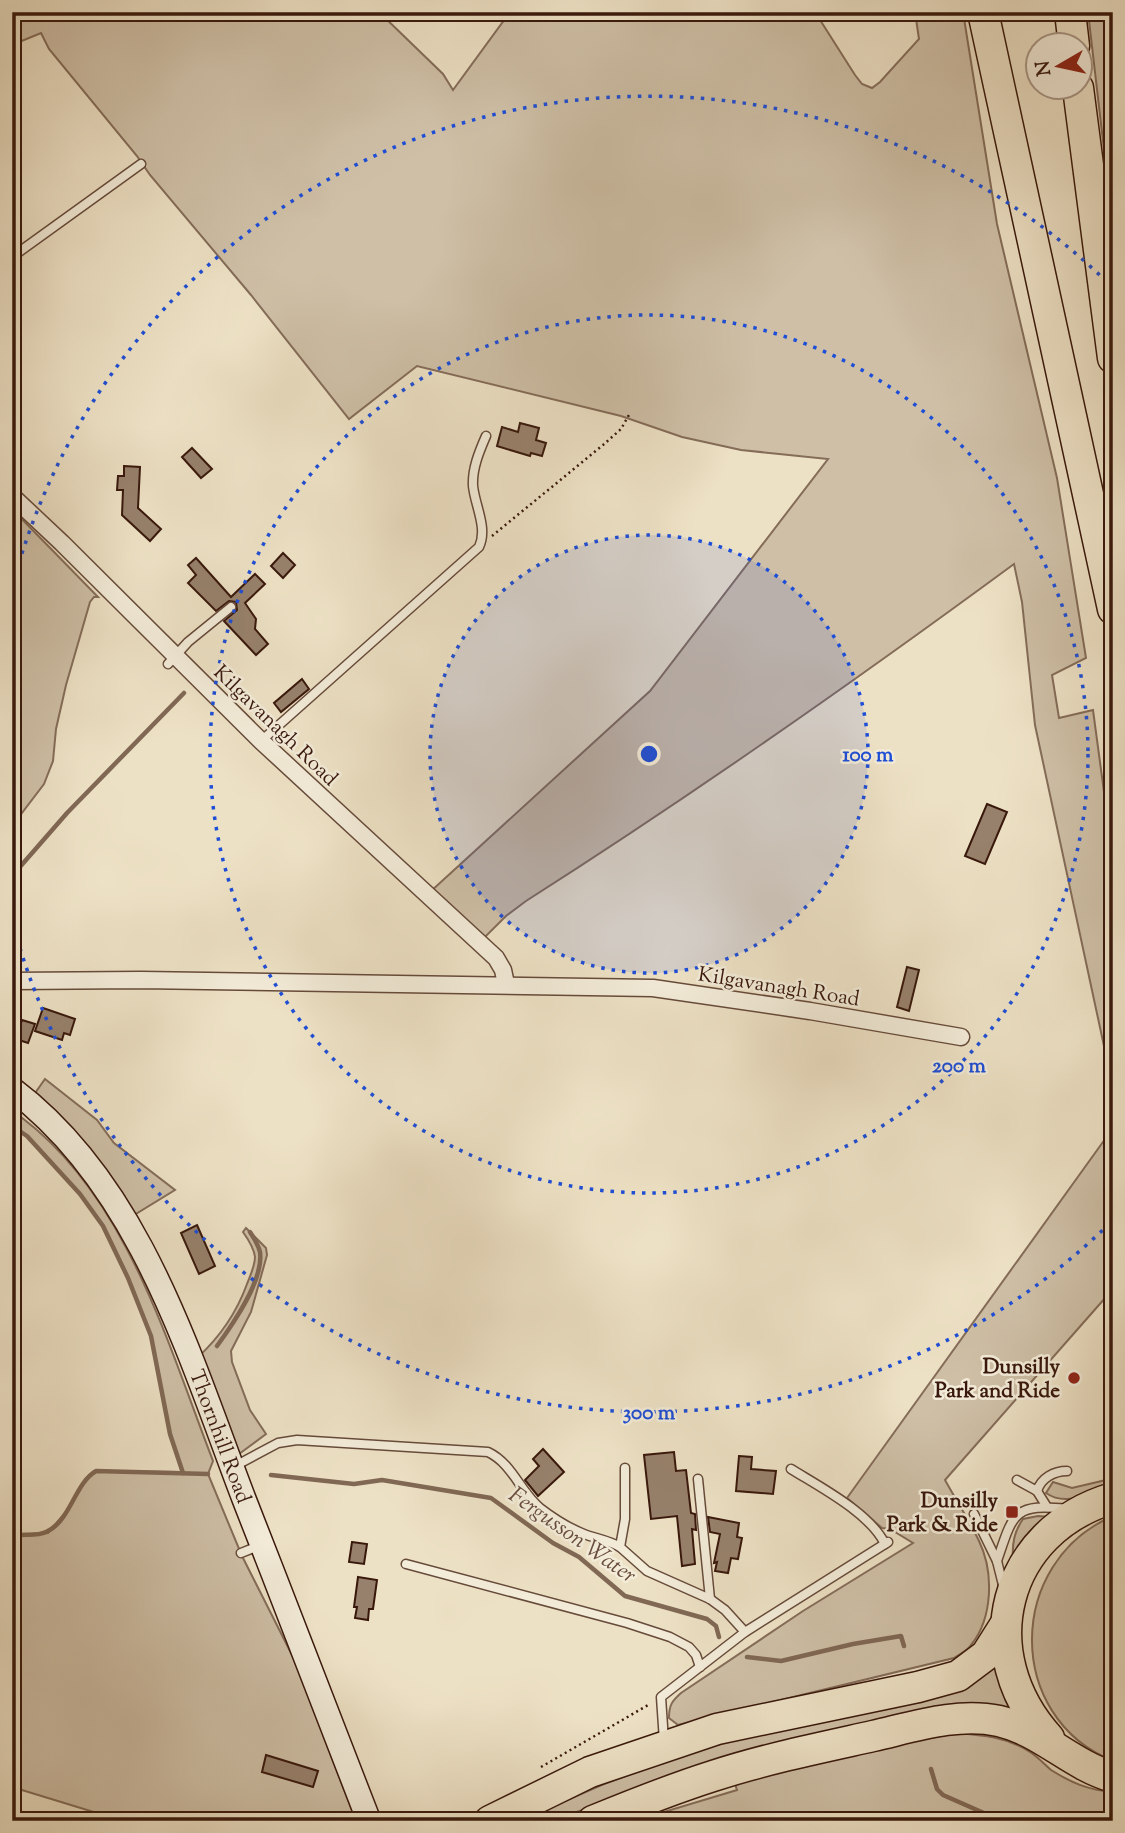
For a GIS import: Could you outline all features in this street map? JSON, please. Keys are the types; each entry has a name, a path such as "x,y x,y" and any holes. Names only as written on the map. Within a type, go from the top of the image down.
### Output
{"highway":[{"path":"984,12 1112,604 1113,633"},
{"path":"1070,12 1072,32"},
{"path":"1080,102 1113,358"},
{"path":"1061,1751 1030,1714 1017,1688 1007,1655 1006,1616 1012,1591 1026,1562 1045,1538 1079,1511 1113,1498"},
{"path":"490,1821 590,1772 718,1729 946,1681 978,1663 1006,1616"},
{"path":"593,1821 662,1793 751,1765 813,1748 950,1720 983,1719 1013,1725 1038,1735 1076,1762 1113,1777"}],"street":[{"name":"Kilgavanagh Road","path":"12,496 30,507 172,660 496,958 503,970 506,984"},
{"name":"Kilgavanagh Road","path":"12,981 190,986 506,984 653,988 961,1037"},
{"name":"Thornhill Road","path":"14,1093 62,1133 99,1178 142,1247 162,1288 232,1467 251,1549 369,1821"}],"lane":[{"path":"12,257 141,164"},
{"path":"261,741 479,547 483,532 473,476 486,436"},
{"path":"172,660 232,607"},
{"path":"232,1467 278,1443 297,1440 488,1452 504,1462 526,1497 543,1511 584,1534 608,1540 647,1571 710,1599 725,1610 745,1632"},
{"path":"620,1547 625,1519 625,1468"},
{"path":"664,1747 661,1697 745,1632 887,1543 879,1531 833,1496 791,1469"},
{"path":"1037,1491 1043,1479 1058,1471 1067,1471"},
{"path":"698,1479 710,1599"},
{"path":"1017,1480 1037,1491 1047,1507"},
{"path":"997,1561 1014,1517 1034,1507 1079,1511"},
{"path":"974,1514 997,1561 1006,1616"},
{"path":"405,1564 670,1637 696,1654 700,1667"}],"path":[{"path":"479,547 603,445 621,429 629,415"},
{"path":"541,1767 661,1697"}],"shaded area":[{"path":"12,12 379,12 443,74 453,90 510,12 815,12 855,75 862,84 872,88 919,39 915,12 963,12 997,224 1057,478 1086,658 1052,675 1059,718 1093,710 1113,859 1113,1088 1035,725 1022,602 1014,564 773,736 526,901 483,939 430,892 650,691 828,459 741,450 682,437 621,416 417,366 349,419 49,49 41,33 12,45"},
{"path":"1088,12 1113,12 1113,227 1094,64 1094,32 1090,32"},
{"path":"12,509 98,597 94,597 90,602 66,685 56,729 53,761 44,784 12,826"},
{"path":"45,1079 97,1120 114,1143 175,1190 134,1215 120,1191 79,1138 33,1096"},
{"path":"21,1117 58,1150 89,1188 140,1274 213,1461 208,1474 242,1556 295,1661 356,1821 123,1821 12,1787 12,1536 48,1533 70,1507 89,1475 96,1471 182,1472 170,1434 151,1336 128,1278 103,1226 80,1194 27,1136 12,1126"},
{"path":"1113,1128 1113,1289 945,1480 979,1541 987,1567 987,1608 984,1622 971,1645 954,1658 678,1725 669,1718 669,1714 675,1698 681,1693 803,1611 913,1543 890,1529 882,1528 847,1498"},
{"path":"246,1228 266,1248 267,1255 251,1312 231,1351 232,1362 250,1410 266,1434 235,1457 198,1357 227,1324 251,1274 255,1257 243,1232"},
{"path":"1106,1480 1109,1489 1077,1498 1061,1499 1046,1493 1053,1482 1072,1488"},
{"path":"1113,1516 1113,1761 1077,1740 1052,1711 1037,1676 1032,1639 1037,1602 1053,1568 1078,1538"},
{"path":"1052,1517 1013,1559 1014,1538 1020,1524 1023,1519"},
{"path":"997,1662 1013,1713 740,1757 550,1821 519,1821 604,1784 697,1750 808,1721"},
{"path":"956,1733 985,1736 1012,1743 1030,1752 1066,1779 1088,1788 1113,1792 1113,1821 653,1821 657,1814 737,1790 734,1781 870,1746"}],"building":[{"path":"520,423 539,428 536,440 546,443 542,456 531,453 530,456 497,446 502,427 518,432"},
{"path":"192,448 212,469 201,478 182,457"},
{"path":"124,466 140,467 138,508 161,529 150,541 122,515 123,490 117,490 118,476 124,476"},
{"path":"283,553 295,565 283,578 271,566"},
{"path":"196,558 231,597 255,574 265,584 245,603 256,619 255,629 268,644 256,655 224,621 237,610 236,602 229,601 216,611 188,583 196,575 188,565"},
{"path":"302,679 309,689 281,712 274,703"},
{"path":"987,804 1007,812 985,864 965,856"},
{"path":"907,967 919,970 909,1011 897,1007"},
{"path":"43,1008 75,1019 70,1035 64,1033 62,1040 35,1031"},
{"path":"22,1020 35,1024 28,1043 16,1039"},
{"path":"197,1225 215,1266 199,1274 181,1233"},
{"path":"543,1449 564,1472 538,1496 525,1480 539,1466 533,1459"},
{"path":"674,1452 676,1471 686,1470 691,1513 695,1514 696,1530 692,1529 695,1564 682,1566 677,1516 651,1519 644,1455"},
{"path":"739,1456 752,1457 751,1469 776,1471 773,1494 736,1491"},
{"path":"708,1517 739,1523 737,1537 742,1538 738,1559 731,1558 728,1573 715,1571 720,1534 710,1532"},
{"path":"352,1542 367,1544 364,1564 349,1562"},
{"path":"358,1577 377,1580 373,1609 369,1609 368,1620 355,1618"},
{"path":"266,1755 318,1771 313,1787 262,1772"}],"waterway":[{"path":"12,876 67,813 184,693"},
{"path":"12,1126 27,1136 80,1194 103,1226 128,1278 151,1336 170,1434 183,1473"},
{"path":"217,1346 246,1301 257,1275 260,1252 250,1232"},
{"name":"Fergusson Water","path":"12,1536 42,1533 54,1527 67,1511 82,1484 96,1471 208,1474"},
{"name":"Fergusson Water","path":"271,1475 354,1484 382,1480 491,1498 553,1543 579,1557 625,1596 707,1619 716,1626 719,1637"},
{"name":"Fergusson Water","path":"747,1657 781,1661 901,1636 904,1646"},
{"name":"Fergusson Water","path":"931,1769 937,1789 943,1795 1002,1821"}],"place":[{"name":"Dunsilly Park and Ride","path":"1074,1378"},
{"name":"Dunsilly Park & Ride","path":"1012,1512"}]}
